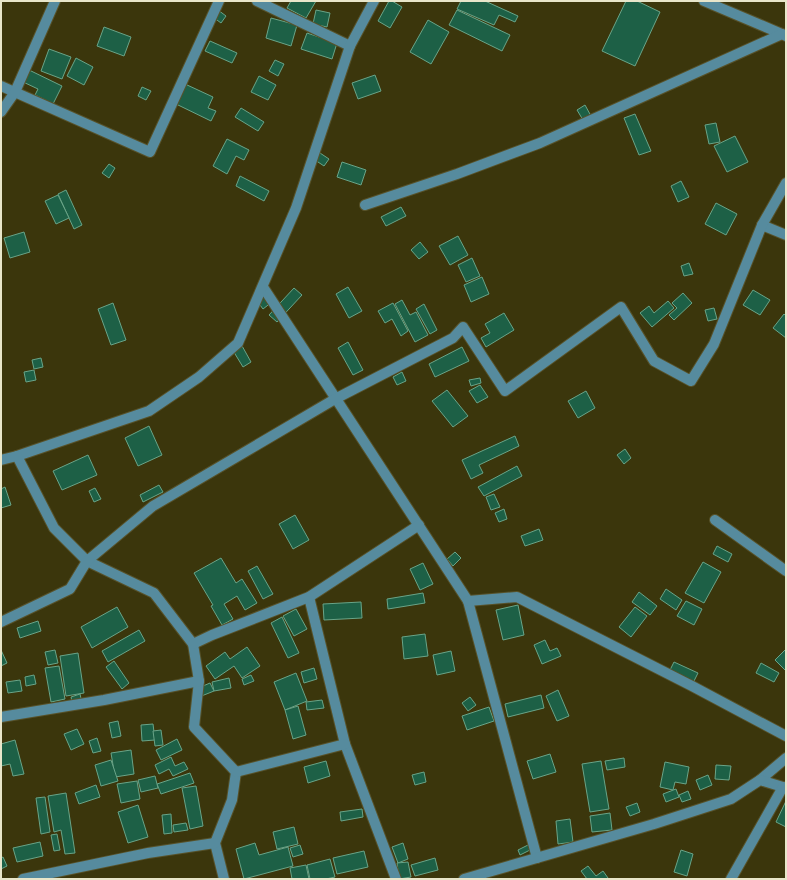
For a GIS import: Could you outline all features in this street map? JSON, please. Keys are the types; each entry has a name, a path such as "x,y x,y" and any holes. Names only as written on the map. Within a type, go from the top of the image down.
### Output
{"street":[{"path":"1,112 15,92 55,1"},
{"path":"1,86 150,152 219,1"},
{"path":"257,1 350,46"},
{"path":"1,460 17,456 149,411 199,377 238,343 296,208 350,46 374,1"},
{"path":"704,1 784,35"},
{"path":"365,205 457,174 540,143 784,35"},
{"path":"1,622 70,589 87,561 153,506 335,399 453,338 463,327 505,391 621,307 654,361 691,381 714,344 762,225 786,183"},
{"path":"762,225 786,235"},
{"path":"263,287 468,601 537,858"},
{"path":"17,456 54,528 87,561 154,594 193,644 199,681 194,727 236,772"},
{"path":"715,520 786,570"},
{"path":"193,644 212,635 309,597 419,525"},
{"path":"468,601 517,596 786,736"},
{"path":"309,597 345,744 396,879"},
{"path":"1,717 104,700 199,681"},
{"path":"236,772 345,744"},
{"path":"464,879 654,824 730,799 760,780 786,758"},
{"path":"224,879 215,842 232,800 236,772"},
{"path":"731,879 784,788 760,780"},
{"path":"23,879 148,853 215,842"}],"building":[{"path":"291,1 316,1 306,18 287,8"},
{"path":"389,1 392,1 402,7 390,28 378,21"},
{"path":"461,1 485,1 518,16 515,22 499,15 494,25 457,9"},
{"path":"626,1 637,1 660,12 635,66 602,51"},
{"path":"218,10 226,16 221,23 213,17"},
{"path":"316,10 330,13 327,27 313,24"},
{"path":"457,10 510,35 502,51 449,25"},
{"path":"271,18 297,25 291,46 266,38"},
{"path":"428,20 449,32 431,64 410,52"},
{"path":"104,27 131,37 124,56 97,46"},
{"path":"307,33 337,43 332,59 301,49"},
{"path":"210,41 237,53 232,63 205,51"},
{"path":"49,49 71,57 62,79 41,71"},
{"path":"76,58 93,67 84,85 67,76"},
{"path":"275,60 284,64 278,76 269,71"},
{"path":"27,69 62,86 53,104 35,95 38,89 21,81"},
{"path":"375,75 381,91 358,99 352,83"},
{"path":"259,76 276,85 268,100 251,92"},
{"path":"185,84 213,97 208,108 216,111 211,121 176,104"},
{"path":"142,87 151,91 146,100 138,96"},
{"path":"585,105 591,116 583,120 577,110"},
{"path":"241,108 264,122 258,131 235,117"},
{"path":"635,114 651,151 639,155 624,118"},
{"path":"716,123 720,142 709,144 705,125"},
{"path":"735,136 748,162 727,172 714,146"},
{"path":"227,139 249,150 244,160 236,156 227,174 213,166"},
{"path":"320,153 329,159 324,166 315,160"},
{"path":"342,162 366,170 361,185 337,177"},
{"path":"109,164 115,168 109,178 102,173"},
{"path":"240,176 269,191 264,201 236,186"},
{"path":"681,181 689,197 678,202 671,186"},
{"path":"66,190 82,225 74,229 58,194"},
{"path":"58,195 69,218 56,224 45,201"},
{"path":"716,203 737,214 726,235 705,224"},
{"path":"401,207 406,216 386,226 381,217"},
{"path":"24,232 30,252 10,258 4,238"},
{"path":"458,236 468,255 450,265 439,246"},
{"path":"420,242 428,252 419,259 411,250"},
{"path":"472,258 480,276 466,282 458,265"},
{"path":"689,263 693,274 684,276 681,266"},
{"path":"482,277 489,294 471,302 464,285"},
{"path":"348,287 362,311 349,318 336,294"},
{"path":"294,288 302,295 277,322 269,315"},
{"path":"753,290 770,300 760,315 743,305"},
{"path":"683,293 692,303 674,320 669,315 677,308 672,303"},
{"path":"265,294 272,302 263,309 257,301"},
{"path":"402,300 410,315 416,312 428,335 415,342 395,304"},
{"path":"668,301 674,308 652,327 640,313 649,306 654,313"},
{"path":"113,303 126,340 111,345 98,309"},
{"path":"393,303 408,331 401,336 392,319 385,323 378,311"},
{"path":"424,304 437,330 430,334 416,309"},
{"path":"714,308 717,319 708,321 705,310"},
{"path":"504,313 514,330 486,347 481,338 490,333 485,324"},
{"path":"784,314 786,316 786,338 773,328"},
{"path":"348,342 363,370 353,375 338,348"},
{"path":"241,344 251,362 243,367 232,349"},
{"path":"462,347 469,361 435,377 429,364"},
{"path":"41,358 43,367 34,369 32,360"},
{"path":"34,370 36,380 26,382 24,372"},
{"path":"402,372 406,381 397,385 393,377"},
{"path":"480,378 481,383 471,386 469,380"},
{"path":"480,385 488,397 477,403 469,391"},
{"path":"447,390 468,416 453,427 432,401"},
{"path":"586,391 595,408 578,418 568,401"},
{"path":"149,426 162,455 138,466 125,438"},
{"path":"515,436 519,446 479,465 483,473 471,479 462,460"},
{"path":"625,449 631,458 624,464 617,455"},
{"path":"88,455 97,475 62,490 53,471"},
{"path":"517,466 522,476 484,496 478,487"},
{"path":"159,485 163,492 143,502 140,495"},
{"path":"5,487 11,505 1,508 1,489"},
{"path":"95,488 101,499 94,502 89,491"},
{"path":"494,494 500,507 491,510 486,497"},
{"path":"504,509 507,519 499,522 495,513"},
{"path":"295,515 309,540 293,549 279,524"},
{"path":"539,529 543,540 525,546 521,536"},
{"path":"717,546 732,554 728,562 713,554"},
{"path":"455,552 461,558 453,566 447,559"},
{"path":"221,558 236,583 242,579 257,603 245,610 237,596 224,604 233,619 222,625 211,606 213,605 194,573"},
{"path":"703,562 721,572 704,603 685,593"},
{"path":"423,563 433,584 420,590 410,569"},
{"path":"257,566 273,594 263,599 248,571"},
{"path":"666,589 682,600 676,610 660,599"},
{"path":"639,592 657,606 650,615 632,602"},
{"path":"423,593 425,603 388,609 387,599"},
{"path":"686,601 702,609 694,625 677,616"},
{"path":"361,602 362,618 324,620 323,604"},
{"path":"518,605 524,635 503,640 496,610"},
{"path":"117,607 128,627 92,648 81,627"},
{"path":"635,607 647,616 631,637 619,627"},
{"path":"296,609 307,629 294,636 283,616"},
{"path":"282,617 299,653 288,658 271,623"},
{"path":"38,621 41,631 20,638 17,628"},
{"path":"139,630 145,641 108,662 102,651"},
{"path":"425,634 428,656 404,659 402,637"},
{"path":"545,640 550,651 557,648 561,656 542,664 534,645"},
{"path":"247,647 260,666 242,678 234,666 215,679 206,666 225,652 230,659"},
{"path":"786,649 786,671 775,660"},
{"path":"1,650 7,663 1,666"},
{"path":"55,650 58,663 48,665 45,652"},
{"path":"451,651 455,671 437,675 433,655"},
{"path":"78,653 84,693 66,696 60,656"},
{"path":"114,661 129,683 122,689 106,667"},
{"path":"674,662 698,673 691,687 667,676"},
{"path":"761,663 779,673 774,682 756,673"},
{"path":"59,666 65,699 51,702 45,668"},
{"path":"314,668 317,679 304,683 301,672"},
{"path":"296,673 307,701 285,710 274,682"},
{"path":"34,675 36,684 26,686 25,677"},
{"path":"251,675 254,681 244,685 242,679"},
{"path":"229,678 231,688 214,691 212,682"},
{"path":"20,680 22,691 8,693 6,682"},
{"path":"210,683 214,691 199,697 196,689"},
{"path":"558,690 569,716 557,721 546,696"},
{"path":"80,694 82,703 73,706 71,697"},
{"path":"541,695 544,708 508,717 505,704"},
{"path":"470,697 476,705 468,711 462,703"},
{"path":"322,700 324,708 307,710 306,702"},
{"path":"298,706 306,735 293,739 285,710"},
{"path":"489,707 494,721 467,730 462,716"},
{"path":"118,721 121,736 112,738 109,723"},
{"path":"153,724 155,740 142,741 141,725"},
{"path":"77,729 84,744 71,750 64,734"},
{"path":"161,730 163,745 155,746 153,731"},
{"path":"97,738 101,751 93,753 89,741"},
{"path":"177,739 182,750 161,760 156,750"},
{"path":"15,740 24,774 13,776 10,764 1,766 1,744"},
{"path":"131,750 134,774 115,777 111,753"},
{"path":"550,754 556,772 533,779 527,761"},
{"path":"171,757 175,766 184,762 188,769 173,776 169,769 159,774 155,765"},
{"path":"624,758 625,767 607,770 605,761"},
{"path":"111,760 118,781 101,786 95,765"},
{"path":"326,761 330,776 308,783 304,767"},
{"path":"601,761 609,809 590,812 582,764"},
{"path":"665,762 689,767 686,784 675,782 673,790 660,787"},
{"path":"716,765 731,766 729,780 715,779"},
{"path":"424,772 426,782 415,785 412,775"},
{"path":"190,773 194,783 161,794 157,784"},
{"path":"708,775 712,785 700,790 696,780"},
{"path":"155,776 158,788 141,792 138,780"},
{"path":"137,781 140,799 121,803 117,784"},
{"path":"96,785 100,797 79,804 75,793"},
{"path":"196,786 203,826 190,829 182,788"},
{"path":"676,789 679,797 666,802 663,794"},
{"path":"688,791 691,799 682,802 679,795"},
{"path":"66,793 75,853 65,854 61,830 54,832 48,796"},
{"path":"45,797 50,832 41,834 36,798"},
{"path":"786,801 786,827 776,822"},
{"path":"637,803 640,812 630,816 626,807"},
{"path":"138,805 148,837 128,843 118,812"},
{"path":"362,809 363,817 341,821 340,812"},
{"path":"610,813 612,830 592,832 590,816"},
{"path":"171,814 172,833 164,834 162,815"},
{"path":"570,819 573,842 558,844 556,821"},
{"path":"186,823 188,830 174,832 173,825"},
{"path":"294,827 298,844 277,849 273,832"},
{"path":"57,834 60,850 54,851 51,835"},
{"path":"40,842 43,856 17,862 13,848"},
{"path":"255,843 259,855 288,847 293,866 244,879 236,849"},
{"path":"403,843 408,859 398,863 392,847"},
{"path":"300,845 303,854 293,857 290,848"},
{"path":"528,845 530,850 520,855 518,850"},
{"path":"681,850 693,854 687,876 674,872"},
{"path":"364,851 368,867 337,874 333,858"},
{"path":"3,857 7,866 1,869 1,858"},
{"path":"435,858 438,870 415,876 411,865"},
{"path":"330,859 335,877 326,879 310,879 307,865"},
{"path":"408,862 411,877 399,879 397,863"},
{"path":"306,865 309,879 292,879 290,868"},
{"path":"588,866 596,876 603,871 608,878 587,879 581,871"}]}
